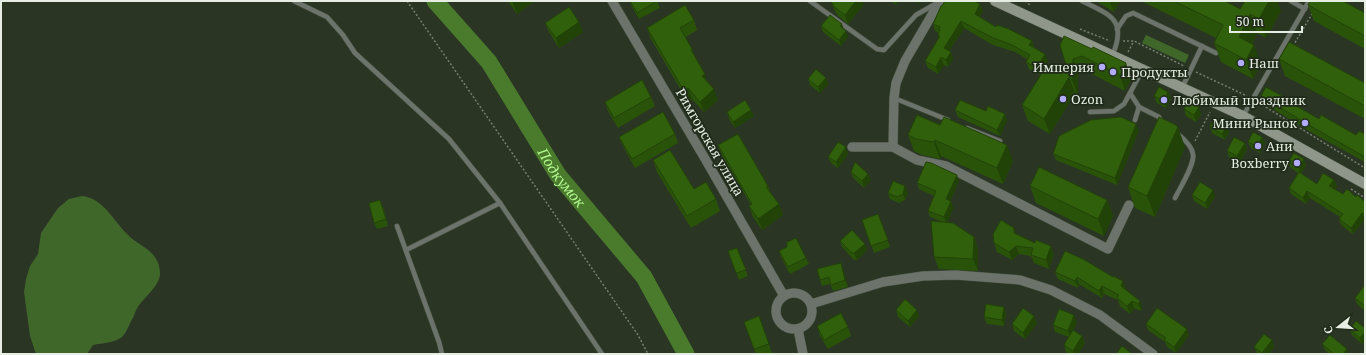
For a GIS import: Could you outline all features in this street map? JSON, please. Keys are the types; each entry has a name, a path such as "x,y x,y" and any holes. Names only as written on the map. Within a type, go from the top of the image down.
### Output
{"main road":[{"path":"996,1 1113,54 1243,116 1364,182"}],"street":[{"name":"Римгорская улица","path":"612,1 784,296"},
{"path":"893,147 894,98 896,83 905,61 940,1"},
{"path":"852,147 893,147 917,160 946,166 1108,249 1130,201"},
{"path":"811,304 883,282 923,276 956,275 1020,280 1051,290 1100,315 1154,354"},
{"path":"794,292 799,293 809,299 811,304 812,309 810,320 807,324 798,329 786,327 778,318 776,312 779,301 784,296 794,292"},
{"path":"798,329 802,354"}],"lane":[{"path":"294,1 327,17 343,35 355,54 449,139 500,203 602,354"},
{"path":"810,1 877,49 884,50 916,15 940,1"},
{"path":"1082,1 1108,14 1114,20 1118,30 1118,41 1113,54"},
{"path":"1290,1 1305,9"},
{"path":"1243,116 1309,1"},
{"path":"1118,30 1126,16 1133,13 1216,53"},
{"path":"1284,44 1292,48"},
{"path":"1182,88 1202,46"},
{"path":"1090,112 1114,111 1124,104 1143,69"},
{"path":"1130,93 1139,106 1159,117 1161,123 1158,131"},
{"path":"894,98 950,121"},
{"path":"1135,120 1139,106"},
{"path":"1161,123 1166,126"},
{"path":"964,126 1000,141"},
{"path":"1171,129 1187,142 1193,154 1192,163 1175,198"},
{"path":"406,250 500,203"},
{"path":"397,226 442,354"}],"path":[{"path":"407,1 638,335 648,354"},
{"path":"1025,1 1033,9"},
{"path":"1292,48 1312,14"},
{"path":"1076,27 1111,41 1134,42 1252,99 1365,168"},
{"path":"1191,149 1211,110"},
{"path":"1351,189 1365,198"}],"green space":[{"path":"1146,35 1189,55 1185,63 1142,43"},
{"path":"82,196 102,205 127,234 152,253 156,258 160,276 156,285 138,306 127,330 119,339 112,342 93,345 87,354 36,354 30,336 24,292 26,279 30,266 38,254 41,233 58,208 69,199"}],"building":[{"path":"630,1 657,1 637,13"},
{"path":"832,1 856,1 845,15 833,6"},
{"path":"945,1 974,1 980,4 975,14 996,27 997,25 1009,29 1032,41 1029,45 1045,54 1037,68 1026,62 1030,55 961,21 944,48 951,52 946,60 941,57 936,67 925,61 940,36 938,36 940,27 933,24 941,6"},
{"path":"1174,1 1225,1 1240,9 1245,1 1269,1 1259,19 1250,14 1239,37 1254,45 1246,60 1214,43 1223,25"},
{"path":"1310,1 1343,1 1365,13 1365,36 1308,5"},
{"path":"685,5 694,20 680,28 705,74 702,76 714,89 700,102 688,88 684,91 647,28"},
{"path":"569,7 579,22 556,38 545,23"},
{"path":"830,15 842,24 840,26 846,31 839,40 821,26"},
{"path":"1064,36 1092,49 1093,47 1126,63 1120,75 1082,56 1073,59 1072,80 1069,77 1044,119 1022,105 1047,65 1066,65 1060,45"},
{"path":"1289,42 1365,83 1365,106 1279,59"},
{"path":"816,69 826,78 818,87 808,79"},
{"path":"642,80 651,97 614,118 605,102"},
{"path":"1159,87 1168,92 1164,101 1154,96"},
{"path":"1266,87 1319,119 1321,115 1356,135 1359,131 1365,134 1365,157 1261,96"},
{"path":"745,100 751,110 733,122 727,112"},
{"path":"960,100 986,111 988,106 1005,114 997,130 955,110"},
{"path":"1188,101 1199,107 1194,115 1184,109"},
{"path":"663,112 675,134 632,159 619,137"},
{"path":"917,115 940,125 944,117 1007,145 997,168 935,140 934,142 916,139 908,135"},
{"path":"1121,117 1136,124 1115,178 1053,154 1059,136 1091,120"},
{"path":"1159,117 1178,127 1147,196 1128,187"},
{"path":"1214,119 1227,125 1222,134 1210,127"},
{"path":"1253,132 1262,137 1258,147 1248,142"},
{"path":"738,134 768,186 766,187 779,204 758,219 749,206 752,204 718,145"},
{"path":"1234,137 1245,143 1237,156 1227,151"},
{"path":"838,142 846,147 836,162 828,157"},
{"path":"670,150 694,189 706,182 716,199 687,216 653,160"},
{"path":"1294,153 1304,159 1299,168 1288,162"},
{"path":"855,162 868,174 862,181 851,172"},
{"path":"926,162 957,175 946,199 951,201 944,217 928,211 936,191 917,183"},
{"path":"1039,167 1107,200 1098,219 1030,186"},
{"path":"1299,172 1317,184 1323,173 1334,180 1329,186 1343,194 1347,189 1356,197 1357,195 1365,202 1365,215 1362,213 1351,228 1339,219 1343,214 1307,191 1303,198 1289,188"},
{"path":"893,181 905,186 903,194 897,197 888,193"},
{"path":"1200,182 1213,190 1205,203 1192,195"},
{"path":"380,200 386,219 374,223 369,203"},
{"path":"878,214 888,240 871,246 862,220"},
{"path":"1001,220 1014,228 1014,233 1035,243 1036,240 1051,246 1046,260 1031,255 1033,248 1016,246 1009,252 994,243 993,234"},
{"path":"931,221 953,223 974,237 973,259 934,257"},
{"path":"852,230 865,244 854,253 852,253 840,241"},
{"path":"796,238 806,258 788,267 779,251 787,247 787,242"},
{"path":"737,248 746,270 736,273 728,251"},
{"path":"1065,251 1123,281 1121,286 1140,301 1138,304 1132,301 1127,306 1117,298 1119,295 1102,286 1099,291 1077,277 1075,281 1055,272"},
{"path":"841,263 845,280 831,285 829,277 820,280 817,269"},
{"path":"1365,286 1365,306 1355,298"},
{"path":"905,299 917,310 908,321 896,310"},
{"path":"986,304 1004,307 1002,320 984,317"},
{"path":"1023,308 1034,316 1023,333 1012,324"},
{"path":"1157,308 1187,329 1174,347 1164,340 1166,338 1146,324"},
{"path":"1059,309 1074,315 1068,331 1053,325"},
{"path":"841,313 848,327 824,340 817,326"},
{"path":"759,316 769,344 754,349 744,322"},
{"path":"1356,321 1365,328 1365,332 1360,338 1350,329"},
{"path":"1073,330 1082,336 1073,351 1064,345"},
{"path":"1264,334 1272,340 1262,353 1254,347"},
{"path":"1330,335 1347,349 1343,354 1334,354 1322,344"},
{"path":"1122,346 1131,353 1116,354"}],"waterway":[{"name":"Подкумок","path":"435,1 489,62 558,175 644,277 686,354"}],"place":[{"name":"Наш","path":"1241,63"},
{"name":"Империя","path":"1102,67"},
{"name":"Продукты","path":"1113,72"},
{"name":"Ozon","path":"1063,99"},
{"name":"Любимый праздник","path":"1164,100"},
{"name":"Мини Рынок","path":"1305,123"},
{"name":"Ани","path":"1258,146"},
{"name":"Boxberry","path":"1297,163"}]}
